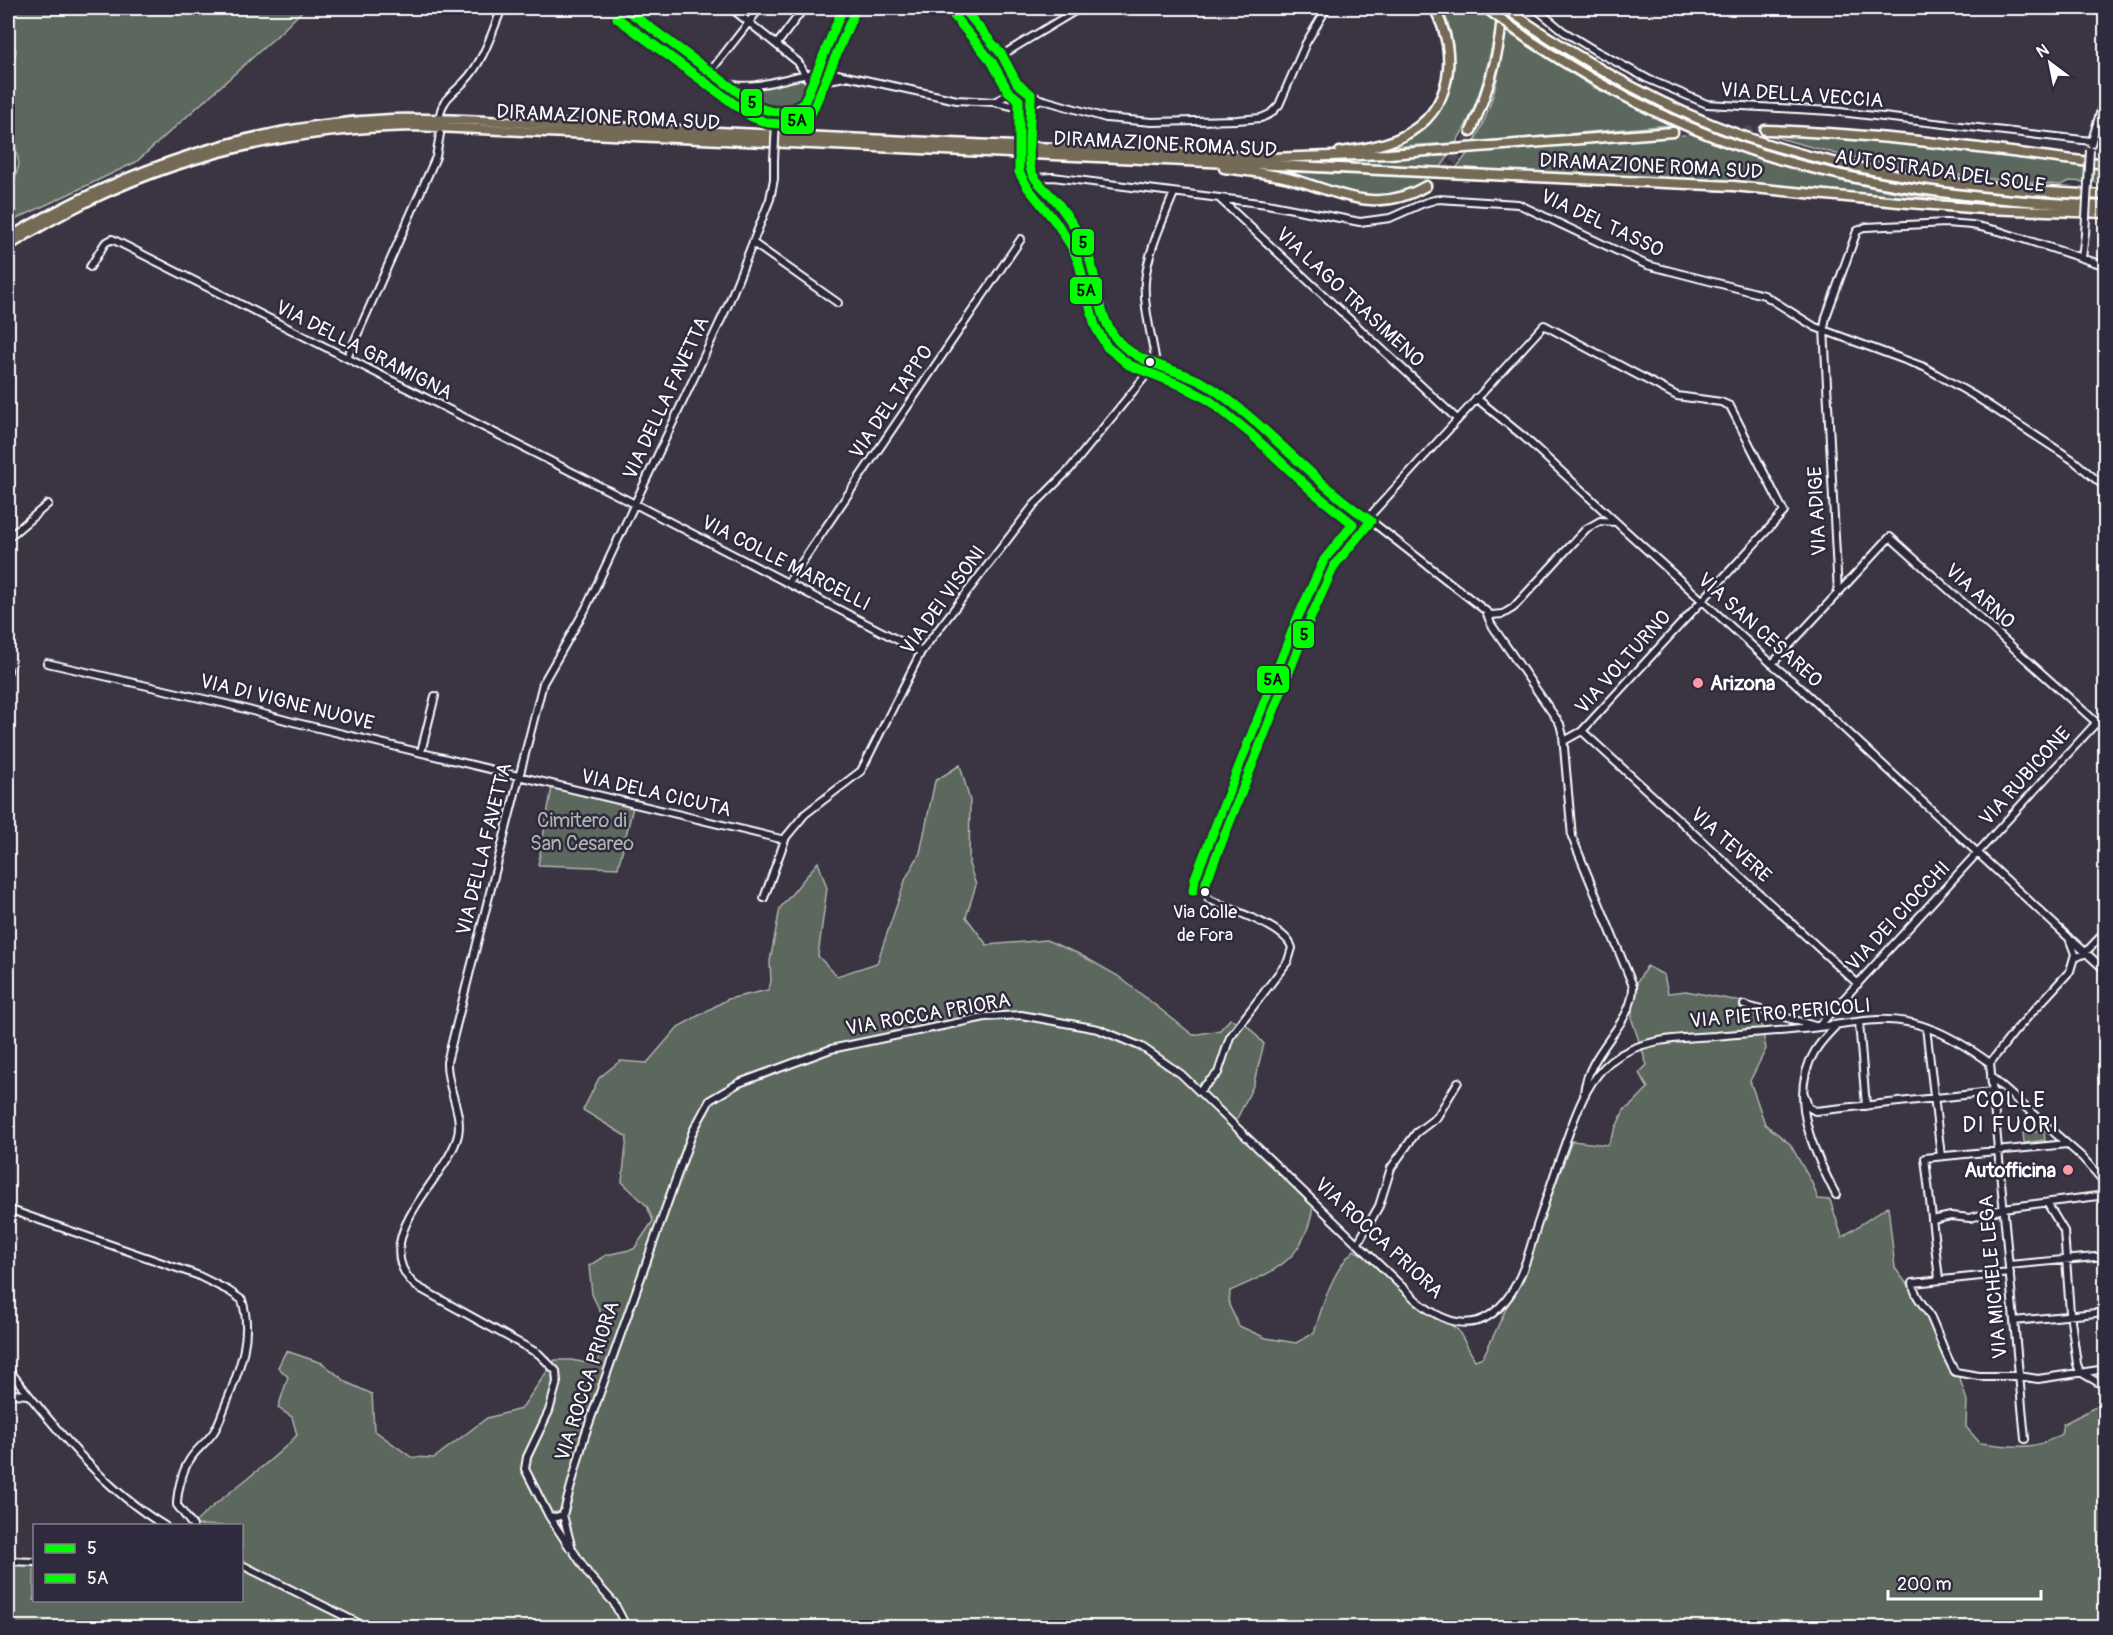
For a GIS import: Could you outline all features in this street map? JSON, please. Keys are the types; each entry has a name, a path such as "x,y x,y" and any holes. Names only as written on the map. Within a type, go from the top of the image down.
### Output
{"highway":[{"path":"1304,157 1374,146 1406,134 1421,124 1431,113 1446,83 1449,64 1448,43 1434,8"},
{"name":"AUTOSTRADA DEL SOLE","path":"1486,8 1563,62 1644,106 1736,144 1782,160 1845,176 1916,188 2009,200 2106,206"},
{"path":"1471,131 1489,81 1503,8"},
{"name":"AUTOSTRADA DEL SOLE","path":"1503,8 1618,80 1669,105 1739,134 1801,154 1865,169 1959,184 2012,190 2106,195"},
{"name":"DIRAMAZIONE ROMA SUD","path":"8,238 51,212 104,187 195,152 286,131 389,119 460,120 1195,155 1304,157"},
{"name":"DIRAMAZIONE ROMA SUD","path":"8,246 91,200 147,175 180,164 262,142 316,132 396,126 460,127 1733,186 1983,209 2106,213"},
{"path":"1765,130 1881,138 2106,164"},
{"path":"1304,157 1456,150 1673,132"},
{"path":"1197,162 1286,178 1367,201 1398,198 1426,186"}],"street":[{"path":"440,115 445,101 476,66 502,8"},
{"path":"731,8 800,64 811,88"},
{"path":"710,72 759,8"},
{"path":"777,44 804,8"},
{"path":"629,9 739,94 762,109 776,111 798,108 804,103 843,8"},
{"path":"963,8 1002,55 1014,79 1022,88 1046,101 1106,118 1130,121 1261,118 1270,114 1279,105 1306,43 1327,8"},
{"path":"1002,55 1080,8"},
{"name":"VIA DELLA VECCIA","path":"1535,8 1554,24 1594,50 1636,73 1707,104 1826,111 2091,141"},
{"path":"823,58 835,76"},
{"path":"724,82 736,86 755,85 806,74 817,74 847,77 952,100 994,102 1019,107 1026,107 1037,100 1046,101"},
{"path":"811,88 835,76"},
{"path":"1014,79 1012,100 1027,113 1030,120"},
{"path":"739,94 755,85"},
{"path":"994,102 1022,88"},
{"path":"2106,93 2091,141 2082,258 2106,266"},
{"path":"1030,141 1031,94"},
{"name":"VIA DELLA FAVETTA","path":"549,1516 525,1469 528,1456 549,1412 557,1382 556,1371 539,1354 416,1286 404,1273 400,1261 401,1241 410,1214 451,1151 458,1136 459,1116 448,1081 447,1062 494,869 543,683 581,617 728,305 771,195 774,179 776,111"},
{"path":"347,358 436,157 440,134"},
{"path":"1029,162 1036,178 1064,212 1086,249 1113,335 1126,348 1199,380 1231,402 1262,427 1337,498 1369,520 1487,614 1491,624 1556,717 1564,741 1572,835 1633,988 1628,1010 1590,1068 1585,1081 1584,1095"},
{"name":"VIA DEL TASSO","path":"1036,178 1053,177 1272,204 1362,222 1393,217 1436,199 1518,204 1651,266 1764,295 1824,330 1906,359 1933,372 2070,458 2106,488"},
{"path":"1156,363 1145,297 1145,279 1154,244 1174,193"},
{"name":"VIA LAGO TRASIMENO","path":"1220,199 1457,419"},
{"name":"VIA ADIGE","path":"1838,593 1824,330 1825,319 1856,234 1862,227 1963,223 1992,229 2082,258"},
{"name":"VIA DELLA GRAMIGNA","path":"90,267 105,243 112,239 635,504"},
{"name":"VIA DEL TAPPO","path":"788,583 1022,239"},
{"path":"753,243 838,303"},
{"name":"VIA VOLTURNO","path":"1476,398 1544,325 1677,396 1721,402 1730,406 1784,512 1582,731 1564,741"},
{"name":"VIA DEI VISONI","path":"764,898 785,840 805,814 861,771 921,652 1034,505 1069,470 1156,363"},
{"path":"1199,1091 1219,1072 1230,1036 1286,963 1292,948 1288,940 1266,925 1209,899 1205,890 1206,882 1308,624 1334,566 1369,520 1476,398"},
{"name":"VIA SAN CESAREO","path":"1476,398 1532,444 1978,852 2066,935 2073,946 2075,958"},
{"path":"8,538 48,504"},
{"name":"VIA COLLE MARCELLI","path":"635,504 921,652"},
{"path":"1487,614 1503,614 1513,608 1591,525 1600,521 1616,522"},
{"name":"VIA ARNO","path":"1838,593 1890,537 2106,731"},
{"path":"1772,664 1838,593"},
{"name":"VIA DI VIGNE NUOVE","path":"46,663 226,704 520,777"},
{"path":"421,752 435,696"},
{"name":"VIA RUBICONE","path":"1978,852 2097,722"},
{"name":"VIA TEVERE","path":"1582,731 1858,984"},
{"name":"VIA DELA CICUTA","path":"520,777 785,840"},
{"name":"VIA DEI CIOCCHI","path":"1818,1028 1978,852"},
{"path":"2106,931 2086,953 2075,958 2066,977 2011,1035 1989,1063 1991,1076 2092,1167 2106,1184"},
{"path":"2066,935 2106,971"},
{"path":"1744,1005 1818,1028"},
{"name":"VIA ROCCA PRIORA","path":"563,1515 585,1435 693,1131 710,1100 740,1083 831,1048 985,1017 1022,1015 1098,1029 1142,1047 1181,1074 1419,1302 1454,1323 1464,1324 1490,1315 1508,1297 1522,1271 1584,1095"},
{"name":"VIA PIETRO PERICOLI","path":"1584,1095 1599,1073 1612,1061 1630,1049 1647,1043 1669,1039 1818,1028 1859,1022 1894,1020 1926,1028 1955,1039 1989,1063"},
{"path":"1859,1022 1866,1106"},
{"path":"1836,1025 1813,1054 1806,1075 1804,1094 1804,1116 1809,1133 1836,1195"},
{"path":"1926,1028 1941,1156"},
{"name":"VIA MICHELE LEGA","path":"1991,1076 2025,1439"},
{"path":"1358,1243 1379,1206 1391,1168 1416,1133 1437,1117 1458,1082"},
{"path":"1804,1094 1808,1107 1813,1111 1992,1092"},
{"path":"1939,1279 1925,1158 2067,1144"},
{"path":"1932,1220 1951,1216 1970,1218 2003,1208 2106,1196"},
{"path":"2047,1203 2064,1231 2071,1316 2076,1359 2080,1372 2106,1387"},
{"path":"8,1209 179,1268 209,1280 242,1300 245,1316 242,1364 218,1425 187,1464 178,1496 177,1505 191,1524"},
{"path":"2106,1256 1913,1283 1914,1291 1932,1318 1945,1354 1955,1372 1979,1376 2019,1376 2038,1379 2106,1369"},
{"path":"2014,1321 2106,1312"},
{"path":"8,1369 91,1467 118,1492 162,1524"},
{"path":"8,1392 28,1395"},
{"path":"549,1516 563,1515 572,1549"},
{"path":"549,1516 589,1575 614,1603 627,1628"},
{"path":"8,1561 33,1562"},
{"path":"243,1566 368,1628"}],"green space":[{"path":"8,8 305,8 136,162 8,223 8,198 19,164 8,110 11,74 16,51 8,28"},
{"path":"1442,8 1477,8 1497,23 1486,70 1471,115 1456,143 1382,147 1431,117 1444,102 1453,76 1454,62 1450,33"},
{"path":"1505,31 1593,87 1671,125 1474,142 1481,129 1495,88"},
{"path":"805,79 810,85 802,103 792,108 762,107 742,93 755,88"},
{"path":"1760,133 1857,138 2086,166 2085,182 2070,181 2061,185 1924,171 1837,154"},
{"path":"1695,134 1786,167 1848,183 1943,200 1741,183 1456,168 1468,153"},
{"path":"1449,156 1440,168 1275,160"},
{"path":"2094,166 2105,168 2105,184 2093,182"},
{"path":"1284,170 1432,177 1413,188 1394,194 1376,196 1322,185"},
{"path":"960,765 970,801 969,864 976,885 966,917 987,945 1046,940 1079,954 1118,976 1193,1035 1220,1030 1230,1019 1247,1025 1264,1044 1253,1086 1234,1125 1314,1201 1305,1236 1288,1260 1263,1276 1230,1291 1229,1305 1239,1326 1266,1338 1296,1343 1314,1333 1334,1278 1346,1258 1354,1250 1381,1265 1422,1305 1458,1330 1475,1360 1483,1357 1519,1278 1572,1141 1608,1145 1624,1110 1648,1088 1639,1073 1647,1065 1632,1020 1631,992 1647,966 1664,975 1668,993 1686,991 1749,1003 1762,1027 1766,1049 1750,1081 1765,1124 1790,1144 1812,1183 1818,1199 1830,1200 1842,1237 1888,1206 1895,1268 1932,1318 1945,1354 1960,1379 1967,1401 1966,1427 1980,1443 2031,1446 2051,1440 2061,1434 2063,1424 2105,1402 2105,1627 8,1628 8,1546 15,1556 33,1560 33,1602 243,1602 243,1524 194,1524 272,1459 297,1435 292,1417 278,1408 288,1377 278,1367 286,1351 322,1363 348,1383 372,1394 374,1430 411,1457 434,1458 487,1418 521,1409 555,1360 571,1360 598,1365 604,1320 592,1294 589,1266 606,1255 634,1249 653,1221 647,1206 622,1182 627,1137 583,1110 599,1078 620,1061 647,1063 678,1027 728,999 768,990 771,982 770,961 780,908 818,862 827,888 818,956 837,976 877,963 906,878 920,853 935,781"},
{"name":"Cimitero di San Cesareo","path":"552,787 633,807 618,868 538,865"},
{"path":"2044,1131 2045,1140 2024,1143 2023,1133"}],"tunnel":[{"path":"1673,132 1765,130"},
{"path":"1426,186 1453,162 1471,131"}],"transit line":[{"name":"5","path":"624,8 758,107 781,112 799,107 804,103 843,8"},
{"name":"5","path":"963,8 1002,55 1017,83 1031,94 1029,150 1031,172 1061,207 1081,238 1089,256 1101,308 1111,332 1129,351 1140,358 1191,377 1215,390 1255,422 1330,490 1371,521 1334,566 1308,624 1206,882 1205,892"},
{"name":"5A","path":"617,18 752,117 768,123 783,124 798,120 812,112 854,13"},
{"name":"5A","path":"954,16 992,62 1008,91 1019,100 1019,172 1028,188 1058,225 1073,249 1095,326 1107,347 1129,365 1183,386 1209,400 1251,434 1313,492 1353,524 1324,560 1297,619 1195,878 1193,891"}],"place":[{"name":"Arizona","path":"1698,683"},
{"name":"Via Colle de Fora","path":"1205,892"},
{"name":"Autofficina","path":"2068,1170"}],"district":[{"name":"COLLE DI FUORI","path":"2011,1112"}]}
